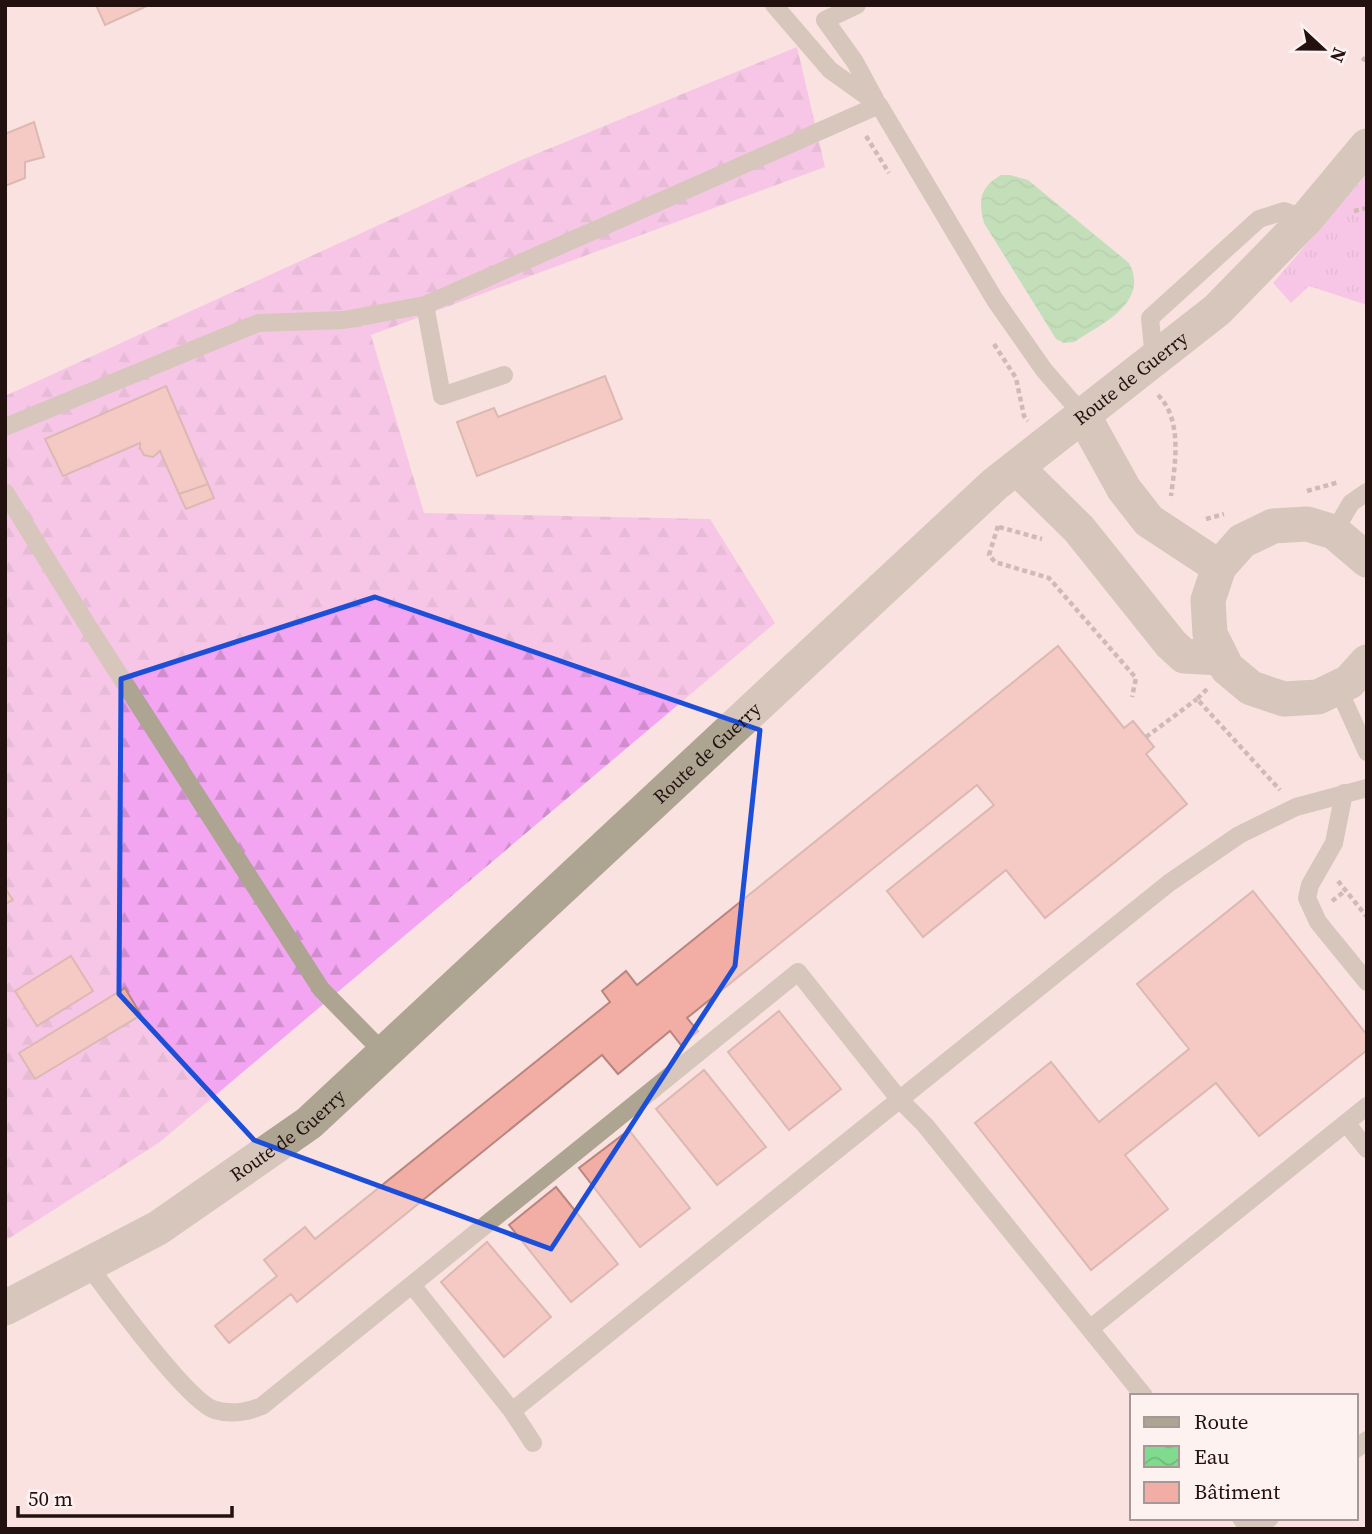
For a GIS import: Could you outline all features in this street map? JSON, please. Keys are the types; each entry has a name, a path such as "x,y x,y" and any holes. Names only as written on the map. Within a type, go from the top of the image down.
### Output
{"street":[{"name":"Route de Guerry","path":"5,1308 158,1228 309,1123 977,501 1217,310 1306,219 1367,146"},
{"path":"1083,415 1124,489 1149,522 1219,567"},
{"path":"1017,468 1079,529 1171,644 1184,656 1224,663"},
{"path":"1367,560 1334,532 1307,524 1273,526 1242,541 1219,567 1208,600 1210,634 1224,663 1251,688 1283,699 1318,697 1349,682 1367,662"}],"lane":[{"path":"774,5 830,71 879,105"},
{"path":"857,5 825,20 855,62 995,300 1044,370 1083,415"},
{"path":"5,427 258,324 344,320 425,305 879,105"},
{"path":"425,305 442,396 505,375"},
{"path":"5,492 321,989 384,1053"},
{"path":"1334,532 1351,502 1367,492"},
{"path":"1338,688 1367,752"},
{"path":"512,1411 1169,883 1239,835 1297,807 1367,788"},
{"path":"1344,793 1334,843 1310,885 1307,898 1318,922 1367,982"},
{"path":"88,1265 195,1397 213,1410 246,1413 262,1406 797,972 899,1099 925,1125 1142,1394"},
{"path":"1091,1328 1367,1106"},
{"path":"1346,1123 1367,1149"},
{"path":"412,1285 512,1411 533,1443"}],"path":[{"path":"1145,366 1167,405 1177,451 1169,508"},
{"path":"977,501 999,527 989,555 995,562 1049,579 1136,678 1132,697"},
{"path":"1146,737 1197,699 1224,663"},
{"path":"1197,699 1297,807"},
{"path":"1334,843 1346,855 1334,874 1367,917"}],"highlighted area":[{"path":"375,597 760,730 735,966 551,1249 254,1140 119,994 121,679"}],"green space":[{"path":"797,47 825,167 371,335 424,513 710,519 775,623 160,1142 5,1241 5,396 519,161"},
{"path":"1367,174 1367,305 1309,286 1291,303 1273,283"}],"water":[{"path":"1001,175 1028,180 1129,263 1134,277 1133,290 1128,301 1109,320 1074,342 1064,343 1056,339 984,223 982,195 989,184"}],"building":[{"path":"96,5 149,5 105,25"},
{"path":"34,122 44,157 25,162 25,178 5,186 5,134"},
{"path":"605,376 622,419 477,476 457,422 494,408 498,417"},
{"path":"166,386 208,484 179,494 160,451 153,457 144,455 140,443 63,476 45,439"},
{"path":"208,484 214,498 186,509 179,494"},
{"path":"1058,646 1124,728 1133,721 1154,747 1146,754 1187,804 1045,918 1006,870 923,937 887,891 994,805 977,785 687,1018 698,1031 681,1045 670,1031 618,1074 602,1055 297,1302 291,1294 229,1343 215,1326 277,1276 264,1260 305,1227 315,1239 610,1002 602,991 626,971 637,985"},
{"path":"5,888 13,900 5,904"},
{"path":"1253,891 1367,1035 1367,1050 1259,1136 1216,1083 1125,1155 1168,1209 1091,1270 975,1123 1051,1062 1099,1122 1189,1049 1137,984"},
{"path":"71,956 93,991 37,1026 15,991"},
{"path":"125,988 141,1015 35,1079 19,1053"},
{"path":"779,1011 841,1089 789,1130 728,1052"},
{"path":"704,1070 766,1147 717,1185 656,1109"},
{"path":"629,1130 690,1208 640,1247 579,1168"},
{"path":"556,1187 618,1264 571,1302 509,1225"},
{"path":"487,1242 551,1317 504,1357 441,1282"}]}
